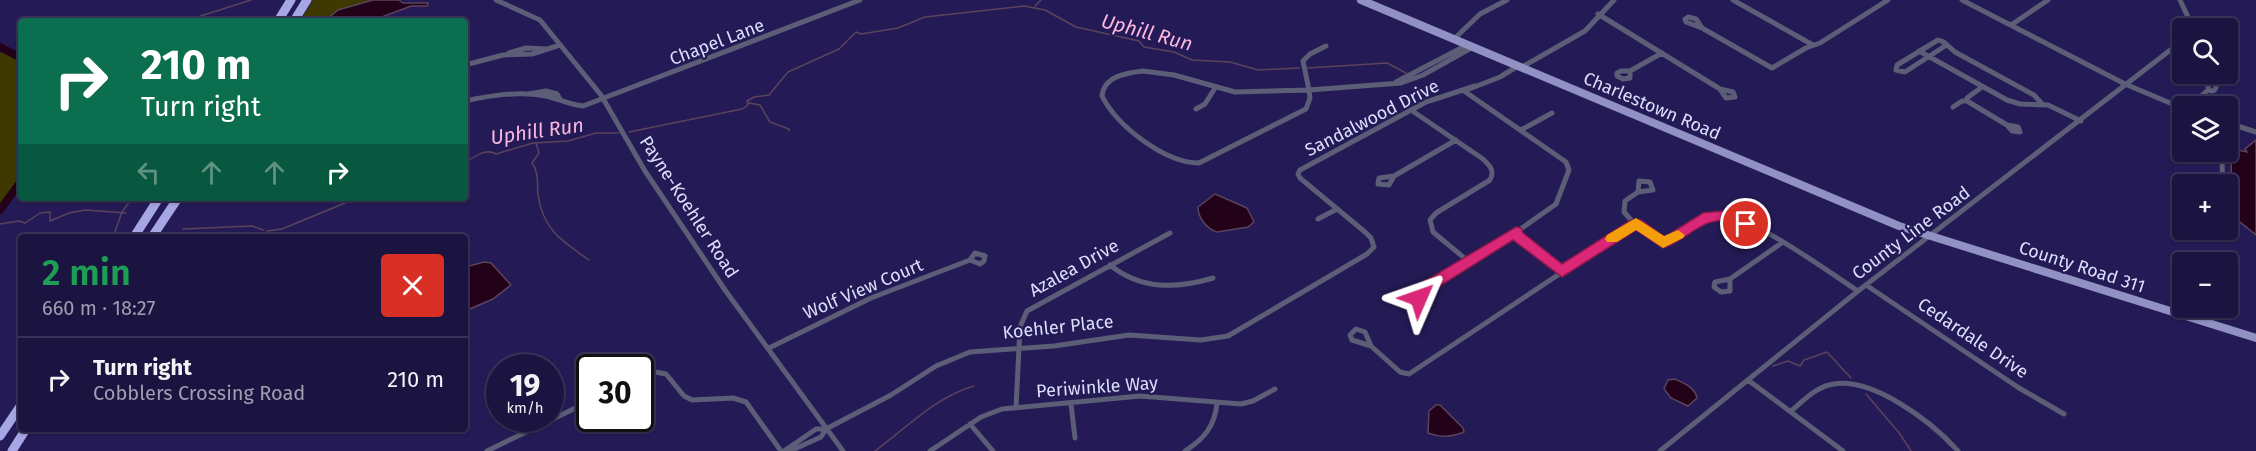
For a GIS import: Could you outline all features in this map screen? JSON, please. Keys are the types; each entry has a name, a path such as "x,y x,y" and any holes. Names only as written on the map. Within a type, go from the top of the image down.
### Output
{"highway":[{"path":"280,18 291,0"},
{"path":"296,18 307,0"},
{"path":"136,234 157,201"},
{"path":"154,234 176,201"},
{"path":"0,436 18,409"},
{"path":"12,451 24,432"}],"main road":[{"name":"Charlestown Road","path":"1361,0 1859,210 1932,237"},
{"name":"County Road 311","path":"1932,237 2256,338"}],"street":[{"name":"Payne-Koehler Road","path":"496,0 537,17 604,99 645,171 725,290 843,451"},
{"name":"Chapel Lane","path":"468,100 491,94 526,95 560,99 567,104 583,106 861,0"},
{"path":"1454,39 1479,14 1507,0"},
{"name":"Sandalwood Drive","path":"1301,293 1372,249 1371,238 1300,178 1298,172 1430,100 1500,77 1568,41 1590,27 1606,4 1614,0"},
{"path":"1733,0 1813,45"},
{"path":"1702,28 1772,68 1888,0"},
{"path":"1962,0 2125,84 2172,104"},
{"path":"2011,25 2048,0"},
{"path":"2180,0 2188,18"},
{"path":"1598,14 1720,89"},
{"path":"1945,43 1905,72 1896,70 1898,65 1936,40 1945,43 1955,51 2034,95 2042,104"},
{"path":"468,64 503,55 532,54 560,45"},
{"path":"1326,46 1310,54 1303,62 1308,89 1311,100 1302,112 1209,159 1187,164 1171,161 1158,151 1107,106 1101,93 1108,82 1137,70 1241,92 1308,89 1390,84 1416,78 1470,46"},
{"name":"County Line Road","path":"1660,451 1858,291 1932,237 2172,49"},
{"path":"1918,51 2011,102 2052,106 2081,121"},
{"path":"1630,71 1662,53"},
{"path":"1420,291 1554,206 1569,170 1563,159 1465,92 1475,86"},
{"path":"1967,101 1969,96 1982,87"},
{"path":"1196,109 1205,104 1215,88"},
{"path":"2201,96 2209,89"},
{"path":"1953,106 1967,101 2007,125"},
{"path":"1412,110 1487,162 1492,168 1493,174 1487,182 1433,215 1430,223 1433,232 1468,261"},
{"path":"1521,130 1552,113"},
{"path":"2238,126 2256,132"},
{"path":"1394,176 1456,140"},
{"path":"1638,192 1629,197 1623,206 1626,215 1658,240 1666,242 1704,218 1723,216 1746,224 1783,242 1858,291"},
{"path":"1318,219 1337,209"},
{"path":"1371,346 1400,372 1409,374 1636,223"},
{"path":"1516,232 1517,236 1562,272"},
{"name":"Azalea Drive","path":"1016,408 1021,322 1027,311 1170,233"},
{"path":"1730,279 1783,242"},
{"name":"Wolf View Court","path":"769,348 871,298 970,260"},
{"path":"1110,265 1128,279 1146,283 1184,286 1213,278"},
{"name":"Cedardale Drive","path":"1866,285 2019,388 2064,414"},
{"name":"Koehler Place","path":"826,429 891,395 956,356 978,351 1129,335 1215,339 1234,333 1301,293"},
{"path":"654,372 666,374 684,396 692,400 733,398 746,402 782,451 816,429 826,429"},
{"path":"1748,380 1843,451"},
{"path":"1791,411 1824,386 1844,383 1859,385 1885,397 1945,437 1958,451"},
{"name":"Periwinkle Way","path":"930,451 995,410 1147,396 1217,403 1248,402 1275,389"},
{"path":"1185,451 1210,432 1216,415 1217,403"},
{"path":"1071,404 1075,438"},
{"path":"487,451 576,408"},
{"path":"970,424 993,451"},
{"path":"790,451 821,437 826,429"}],"shaded area":[{"path":"313,0 373,0 338,10 329,18 302,18"},
{"path":"373,0 428,3 427,6 411,6 379,18 329,18 338,10"},
{"path":"0,52 18,57 18,181 0,208"},
{"path":"2256,140 2256,235 2238,220 2238,174 2231,174 2230,162 2238,162 2238,150 2247,152 2245,149"},
{"path":"1215,194 1247,208 1254,222 1248,227 1217,232 1210,228 1201,219 1198,207"},
{"path":"484,262 491,263 511,285 493,299 468,310 468,266"},
{"path":"1675,379 1688,386 1696,394 1697,398 1688,406 1671,398 1664,389 1668,380"},
{"path":"1436,405 1440,405 1463,428 1464,432 1446,436 1428,433 1429,411"}],"waterway":[{"path":"194,18 251,0"},
{"path":"1035,6 1041,0"},
{"name":"Uphill Run","path":"629,132 742,109 748,105 747,101 754,97 769,95 788,72 839,49 856,32 861,34 898,28 925,17 1024,6 1045,10 1076,27 1139,41 1144,47 1174,52 1192,60 1230,62 1258,70 1299,68"},
{"path":"0,47 18,56"},
{"name":"Uphill Run","path":"1307,68 1387,63 1406,73"},
{"path":"749,103 760,105 770,122 789,129 789,131"},
{"name":"Uphill Run","path":"468,160 485,152 496,154 533,143 568,141 596,133 619,133"},
{"path":"536,143 539,153 532,163 537,174 538,195 544,217 555,234 589,260"},
{"path":"0,210 18,185"},
{"path":"122,213 130,201"},
{"name":"Uphill Run","path":"267,231 282,229 350,201"},
{"name":"Uphill Run","path":"0,224 19,221 25,223 40,213 50,212 50,221 69,213 85,210 122,213"},
{"path":"114,234 122,213"},
{"name":"Uphill Run","path":"122,213 126,213"},
{"name":"Uphill Run","path":"183,229 252,226 263,230"},
{"path":"1773,366 1788,361 1800,366 1804,360 1827,352 1851,378"},
{"path":"875,451 934,405 974,386"},
{"path":"1866,394 1900,434 1911,451"}],"slow traffic":[{"path":"1612,239 1636,223 1663,242 1668,242 1678,235"}],"route":[{"path":"1419,298 1420,291 1516,232 1517,236 1562,272 1636,223 1663,242 1708,217 1723,216 1746,224"}]}
